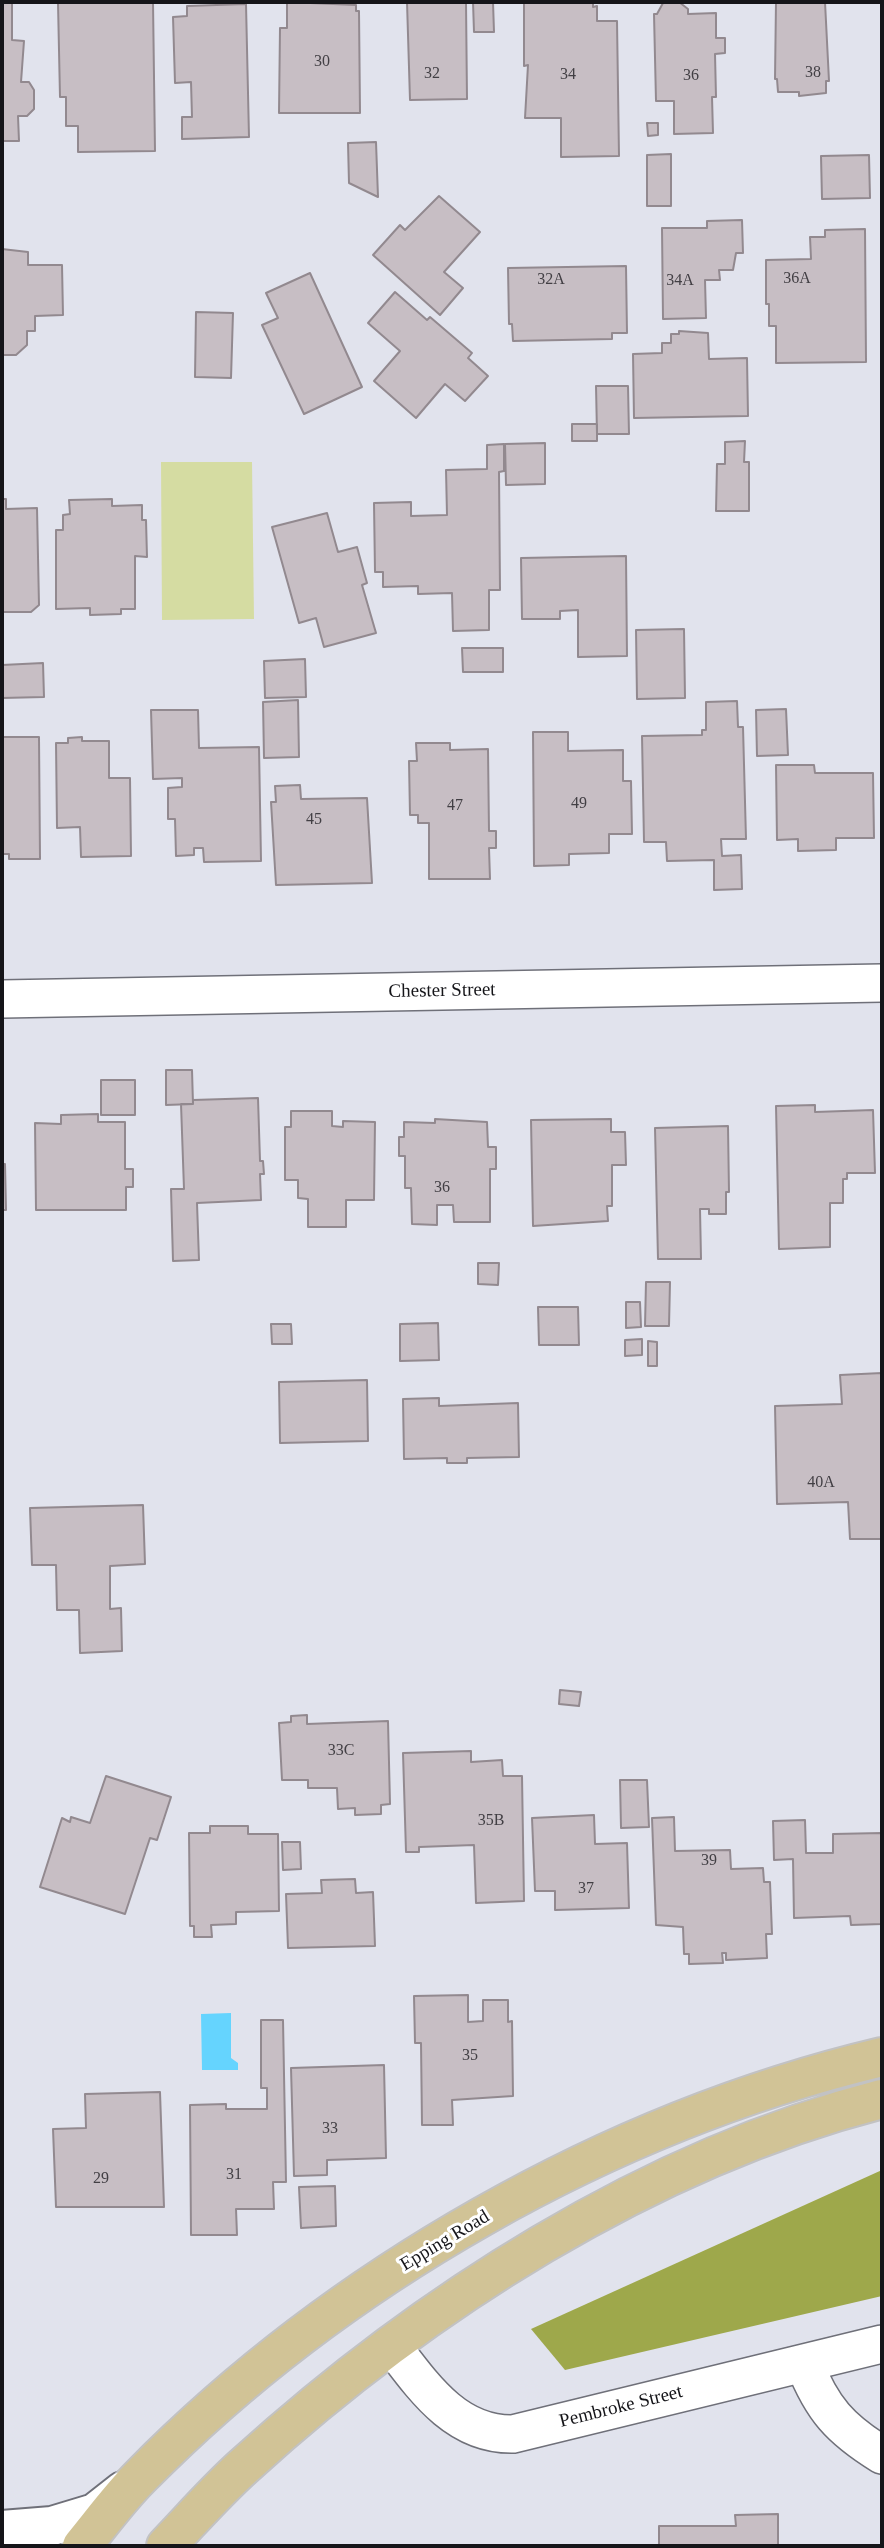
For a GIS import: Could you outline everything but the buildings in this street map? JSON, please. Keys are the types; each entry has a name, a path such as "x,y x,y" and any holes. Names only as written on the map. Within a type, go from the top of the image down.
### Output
{"main road":[{"name":"Epping Road","path":"82,2546 138,2478 227,2395 302,2335 401,2266 501,2207 625,2145 725,2104 882,2057"},
{"path":"166,2546 243,2467 392,2346 461,2296 534,2250 636,2194 755,2138 882,2098"}],"street":[{"name":"Chester Street","path":"2,999 882,983"},
{"name":"Pembroke Street","path":"392,2346 422,2386 458,2419 482,2432 513,2434 882,2344"},
{"path":"804,2363 816,2395 834,2420 882,2455"},
{"path":"2,2530 52,2526 95,2513 138,2478"}],"green space":[{"path":"161,462 252,462 254,619 162,620"},
{"path":"882,2170 882,2296 565,2370 531,2329"}],"water":[{"path":"231,2013 231,2058 238,2063 238,2070 202,2070 201,2014"}]}
